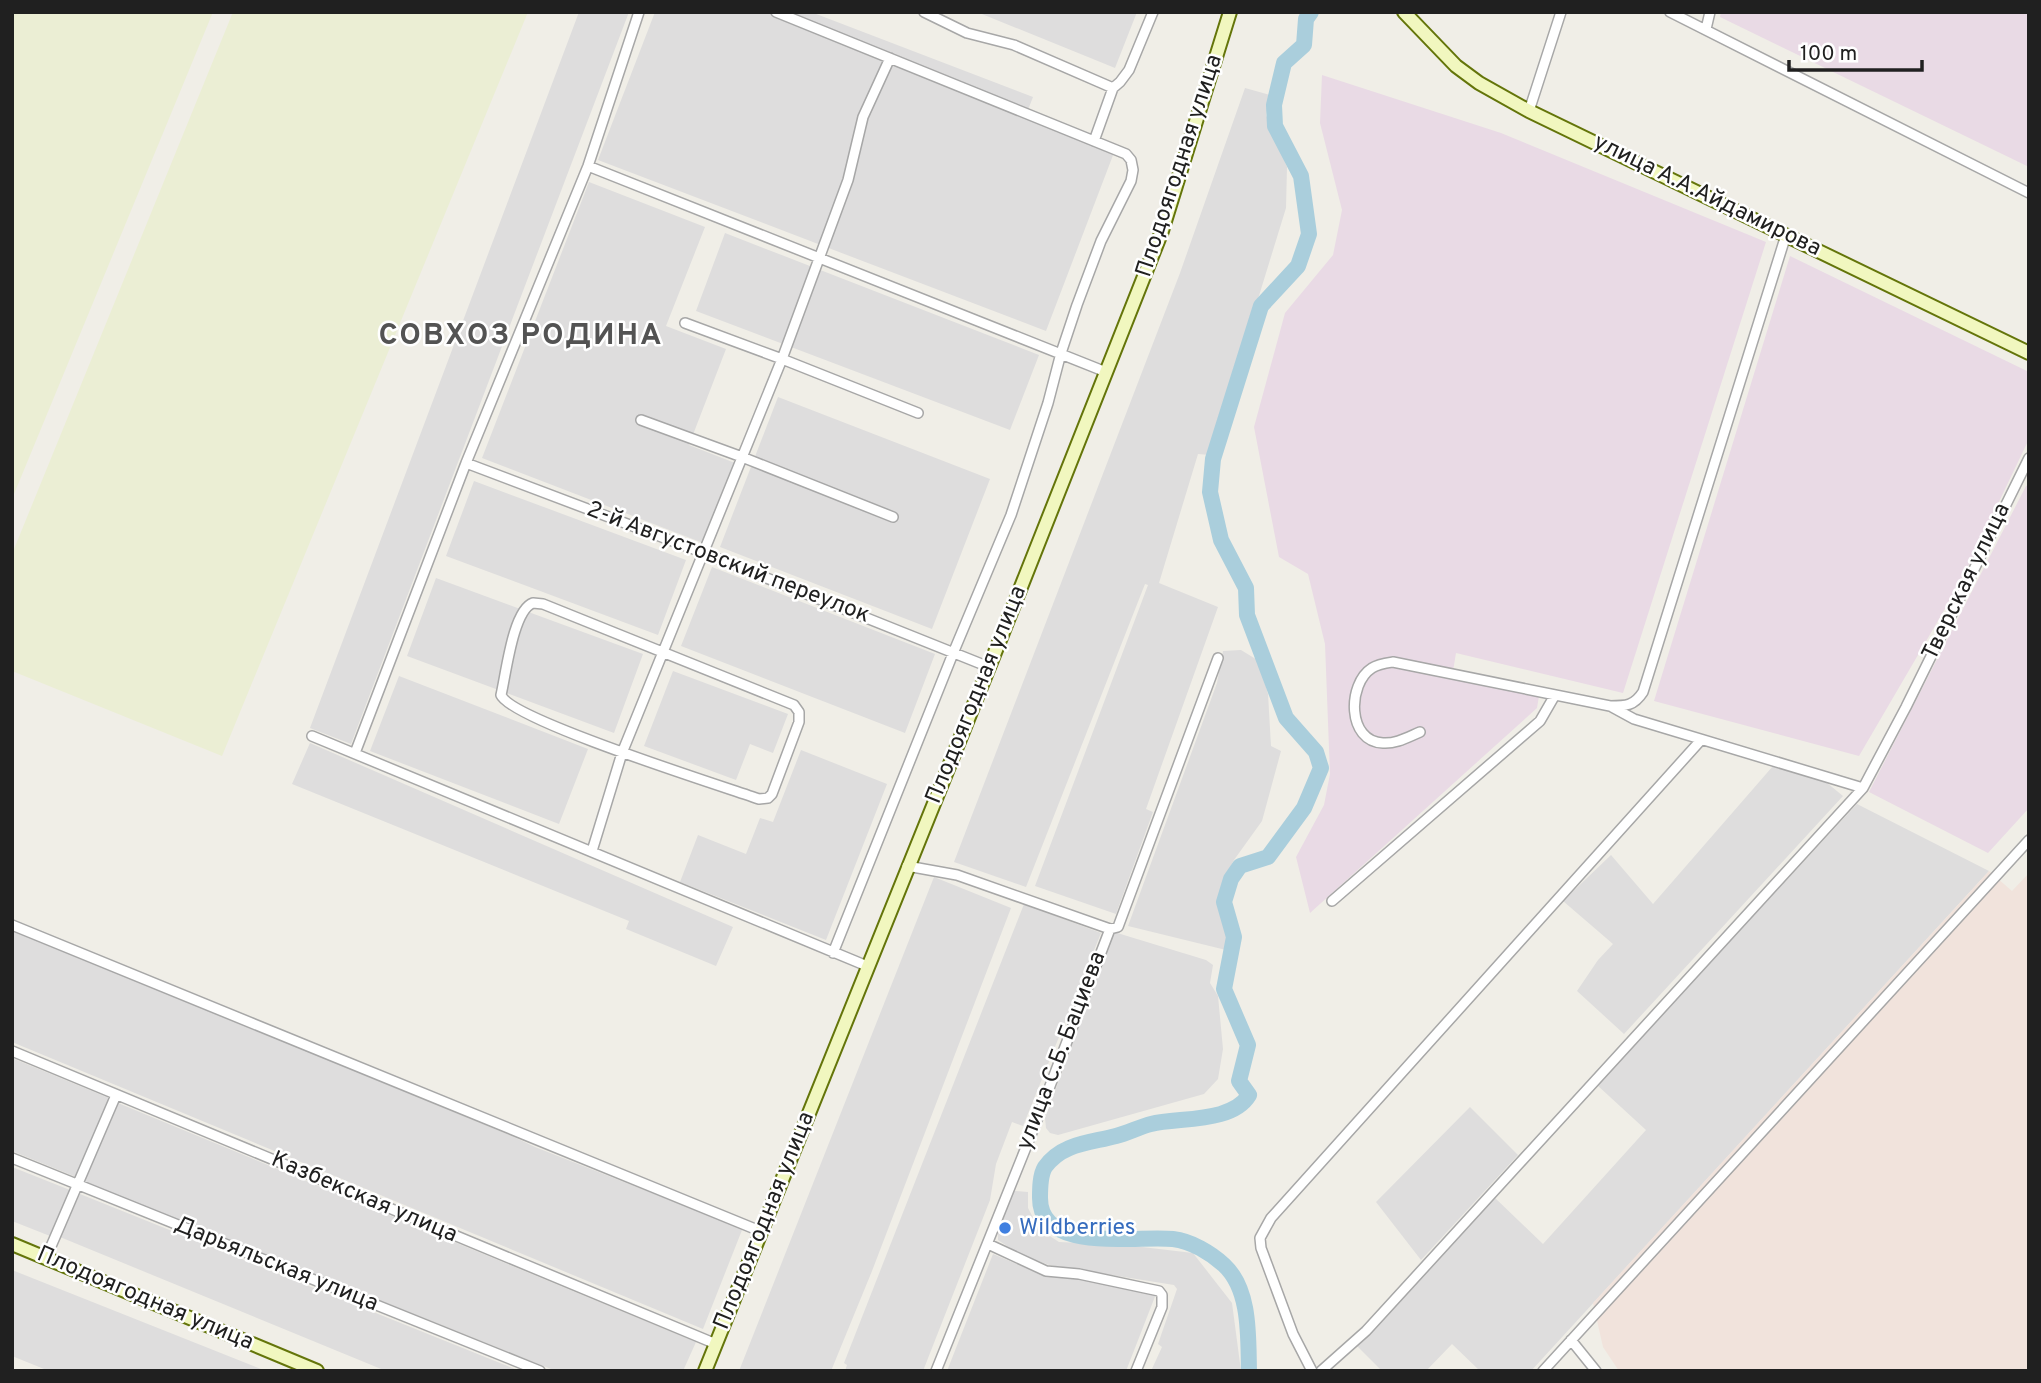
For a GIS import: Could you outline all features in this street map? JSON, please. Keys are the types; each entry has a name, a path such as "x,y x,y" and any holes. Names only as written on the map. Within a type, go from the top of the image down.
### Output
{"street":[{"path":"355,753 466,463 588,166 639,12"},
{"path":"776,12 1126,154 1131,160 1133,170 1131,181 1101,241 1061,353 1048,403 1011,515 834,953"},
{"path":"924,12 968,33 1014,45 1113,88"},
{"path":"1094,141 1113,88 1129,70 1153,12"},
{"name":"Плодоягодная улица","path":"705,1371 1162,231 1230,12"},
{"name":"улица А.А.Айдамирова","path":"1404,12 1456,66 1479,83 1529,111 2029,353"},
{"path":"1529,111 1561,12"},
{"path":"1670,12 2029,193"},
{"path":"1706,29 1710,12"},
{"path":"592,851 622,753 782,359 853,164 863,117 890,58"},
{"path":"588,166 1106,372"},
{"path":"1420,732 1383,744 1364,736 1356,718 1354,704 1363,676 1372,668 1393,662 1610,706 1628,706 1637,701 1643,692 1786,234"},
{"path":"685,323 918,413"},
{"path":"641,420 893,517"},
{"name":"Тверская улица","path":"1321,1371 1375,1321 1863,788 2029,458"},
{"name":"2-й Августовский переулок","path":"466,463 704,553 989,667"},
{"path":"543,604 794,705 799,712 799,722 772,794 768,798 759,799 622,753 549,723 502,698 520,614 526,605 543,604"},
{"name":"улица С.Б. Бациева","path":"936,1371 1110,929 1118,928 1218,658"},
{"path":"1332,901 1540,721 1555,695"},
{"path":"1610,706 1634,719 1863,788"},
{"path":"312,736 867,966"},
{"path":"1312,1371 1293,1334 1261,1248 1260,1238 1271,1219 1701,740"},
{"path":"1543,1371 2029,840"},
{"path":"907,866 957,876 1110,929"},
{"path":"12,925 760,1231"},
{"name":"Казбекская улица","path":"12,1051 716,1344"},
{"path":"46,1258 116,1095"},
{"name":"Дарьяльская улица","path":"12,1158 540,1371"},
{"name":"Плодоягодная улица","path":"12,1244 317,1371"},
{"path":"988,1244 1046,1271 1079,1274 1159,1291 1162,1295 1161,1307 1136,1371"},
{"path":"1571,1340 1596,1371"}],"shaded area":[{"path":"579,12 629,12 351,744 310,728"},
{"path":"655,12 811,12 1033,97 1026,115 1115,150 1046,331 598,160"},
{"path":"977,12 1137,12 1115,68"},
{"path":"1721,12 2029,12 2029,167 1720,17"},
{"path":"1322,75 1501,133 1766,242 1623,693 1456,653 1452,677 1539,696 1537,708 1310,913 1296,857 1324,805 1330,774 1325,644 1308,574 1279,557 1254,427 1285,313 1333,255 1342,210 1320,123"},
{"path":"1245,88 1270,95 1266,115 1287,167 1286,208 1210,455 1198,454 1159,583 1218,607 1146,809 1153,812 1116,914 1035,886 1148,585 1145,584 1026,887 954,862 1180,273"},
{"path":"589,182 705,227 666,326 726,349 689,445 735,463 703,543 482,458"},
{"path":"725,233 1039,355 1010,430 696,311"},
{"path":"1790,256 2029,372 2029,439 1960,583 1859,756 1654,701"},
{"path":"778,397 990,479 932,629 720,547"},
{"path":"474,481 686,560 658,635 446,556"},
{"path":"2029,485 2029,808 1988,853 1869,792 2026,486"},
{"path":"712,567 935,654 905,733 681,646"},
{"path":"436,578 643,654 614,733 407,656"},
{"path":"1241,650 1259,661 1268,694 1271,746 1281,751 1262,821 1225,877 1219,908 1228,937 1226,950 1128,926 1217,683 1223,651"},
{"path":"673,671 788,714 773,753 750,744 736,780 644,746"},
{"path":"399,676 588,749 559,824 370,751"},
{"path":"310,743 733,927 716,966 626,929 629,921 292,784"},
{"path":"801,750 887,784 826,940 680,882 698,835 746,854 760,818 773,822"},
{"path":"1773,766 1821,778 1843,796 1624,1034 1577,991 1598,960 1613,944 1563,901 1611,855 1653,904"},
{"path":"1857,804 1989,871 1531,1371 1480,1371 1452,1344 1426,1371 1382,1371 1356,1345 1494,1197 1543,1244 1646,1130 1597,1085"},
{"path":"1989,871 2012,891 2029,873 2029,1371 1619,1371 1603,1347 1593,1303"},
{"path":"934,877 1011,908 872,1271 831,1371 739,1371"},
{"path":"1024,904 1101,933 1023,1126 1012,1122 996,1164 990,1200 923,1371 845,1371 847,1365 844,1363"},
{"path":"12,929 535,1147 700,1212 715,1213 744,1225 703,1329 12,1042"},
{"path":"1114,932 1206,960 1213,965 1210,983 1218,996 1223,1049 1218,1079 1204,1094 1058,1135 1050,1133 1046,1128 1045,1118"},
{"path":"12,1058 109,1098 76,1177 12,1151"},
{"path":"118,1103 696,1342 683,1371 556,1371 83,1181"},
{"path":"1470,1107 1518,1155 1421,1260 1376,1202"},
{"path":"12,1167 70,1190 50,1236 12,1221"},
{"path":"1003,1190 1028,1192 1028,1208 1039,1229 1059,1242 1125,1245 1193,1253 1232,1303 1241,1371 1151,1371 1162,1347 1158,1344 1177,1289 1174,1285 1049,1265 1019,1254 998,1240"},
{"path":"80,1194 520,1371 386,1371 60,1237"},
{"path":"993,1254 1043,1275 1099,1281 1156,1294 1126,1371 947,1371"},
{"path":"12,1270 266,1371 49,1371 12,1356"}],"green space":[{"path":"12,12 213,12 12,499"},
{"path":"233,12 528,12 222,756 12,671 12,554"}],"waterway":[{"path":"1249,1371 1244,1301 1233,1275 1224,1265 1200,1248 1180,1240 1073,1235 1056,1227 1044,1216 1040,1186 1045,1167 1068,1148 1151,1124 1218,1115 1241,1104 1249,1095 1239,1081 1248,1045 1224,989 1234,937 1224,902 1231,879 1240,866 1268,857 1304,808 1321,768 1316,752 1286,718 1247,615 1246,588 1221,540 1210,492 1213,459 1261,306 1298,266 1309,234 1301,176 1275,126 1274,105 1284,63 1304,45 1306,19 1311,12"}],"place":[{"name":"Wildberries","path":"1005,1228"}],"district":[{"name":"СОВХОЗ РОДИНА","path":"521,336"}]}
